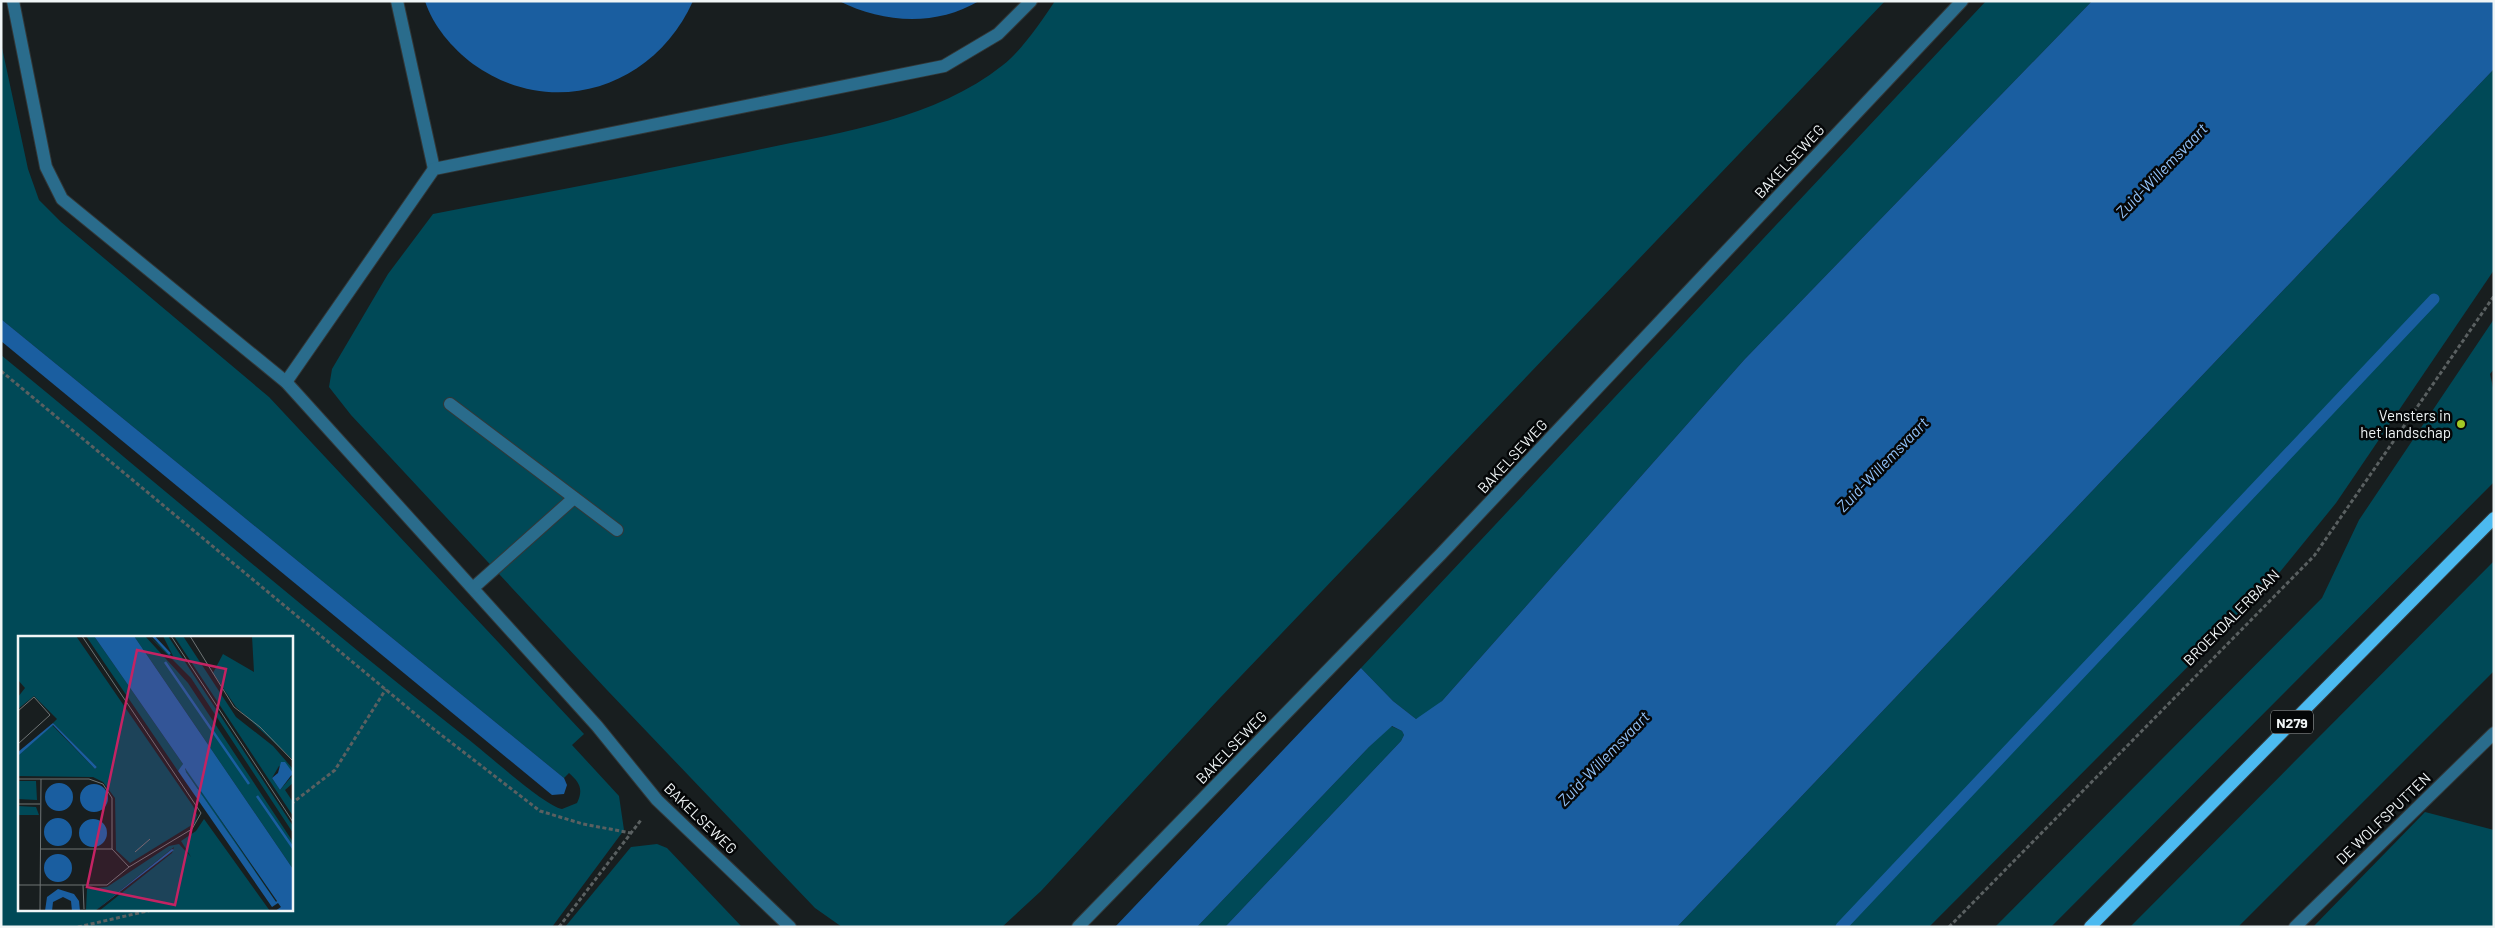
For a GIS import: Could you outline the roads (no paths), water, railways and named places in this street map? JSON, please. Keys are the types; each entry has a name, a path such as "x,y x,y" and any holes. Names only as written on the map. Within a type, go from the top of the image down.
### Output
{"main road":[{"name":"N279","path":"2090,927 2494,518"}],"street":[{"name":"BAKELSEWEG","path":"13,1 46,167 62,199 286,382 597,726 658,800 790,927"},
{"path":"397,1 434,169"},
{"path":"286,382 434,169 944,66 998,34 1031,1"},
{"name":"BAKELSEWEG","path":"1078,927 1441,554 1962,1"},
{"path":"450,404 617,530"},
{"path":"473,588 574,498"},
{"name":"DE WOLFSPUTTEN","path":"2295,927 2494,733"}],"water":[{"path":"425,1 693,1 676,31 653,56 627,74 598,86 567,92 535,90 504,81 473,64 444,36 428,10"},
{"path":"839,1 979,1 945,15 909,19 873,14"},
{"name":"Zuid-Willemsvaart","path":"2092,1 2494,1 2494,69 1677,927 1225,927 1401,741 1404,735 1402,731 1392,726 1369,747 1197,927 1115,927 1361,668 1393,701 1416,719 1442,701 1744,360"},
{"path":"1,319 564,778 567,785 564,794 552,795 1,341"}],"waterway":[{"path":"1841,927 2434,299"}],"place":[{"name":"Vensters in het landschap","path":"2461,424"}]}
